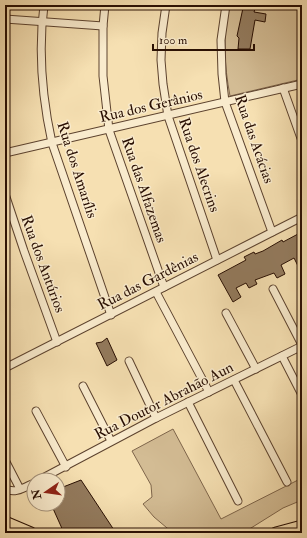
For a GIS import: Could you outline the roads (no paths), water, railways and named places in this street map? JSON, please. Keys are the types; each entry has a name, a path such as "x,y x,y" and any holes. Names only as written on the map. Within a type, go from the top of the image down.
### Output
{"main road":[{"path":"5,522 25,532"},
{"path":"276,533 302,526"}],"street":[{"name":"Rua dos Amarílis","path":"44,5 42,22 42,87 46,116 52,143 111,315"},
{"name":"Rua das Alfazemas","path":"105,5 102,26 103,76 109,130 164,287"},
{"name":"Rua dos Alecrins","path":"166,5 162,33 161,60 168,116 217,260"},
{"name":"Rua das Acácias","path":"226,5 221,40 225,102 272,232"},
{"path":"5,19 102,26"},
{"name":"Rua dos Gerânios","path":"5,153 302,84"},
{"path":"284,88 302,141"},
{"name":"Rua dos Antúrios","path":"5,194 57,342"},
{"name":"Rua das Gardênias","path":"5,368 302,217"},
{"path":"273,289 302,346"},
{"path":"156,292 209,392"},
{"path":"226,313 256,369"},
{"name":"Rua Doutor Abrahão Aun","path":"54,472 156,418 302,346"},
{"path":"282,356 302,395"},
{"path":"129,361 156,418"},
{"path":"234,380 287,482"},
{"path":"83,386 111,441"},
{"path":"188,402 238,501"},
{"path":"36,411 66,466"},
{"path":"5,460 20,490"},
{"path":"5,488 13,491 20,490 26,487"}]}
